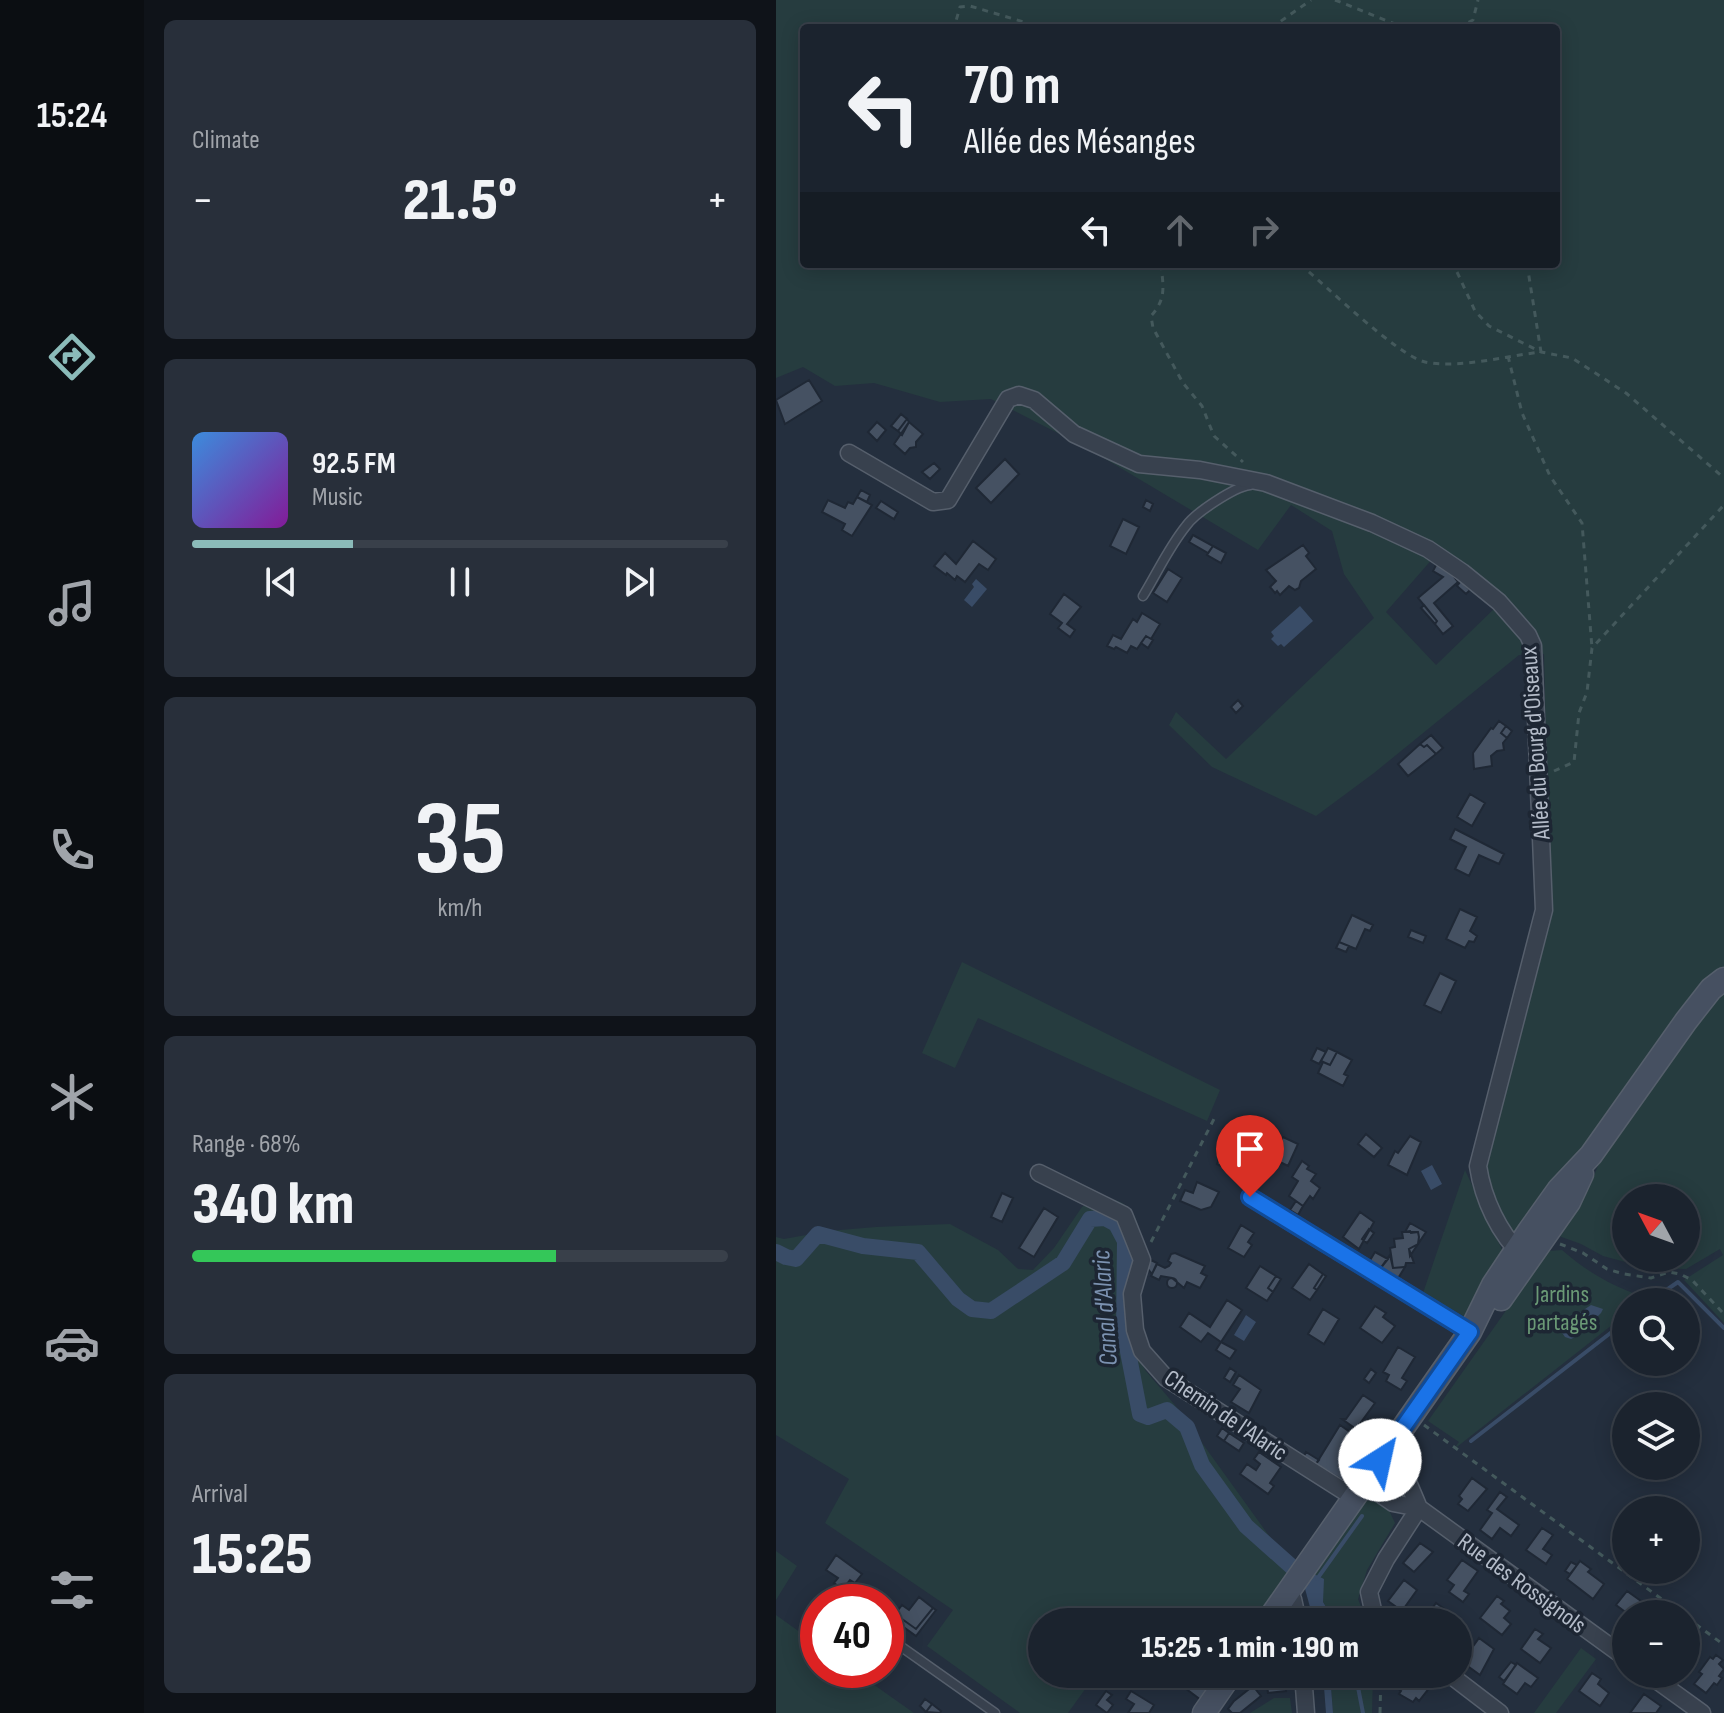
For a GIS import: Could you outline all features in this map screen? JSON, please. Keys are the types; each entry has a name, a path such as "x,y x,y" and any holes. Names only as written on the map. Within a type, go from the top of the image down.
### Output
{"street":[{"name":"Allée du Bourg d'Oiseaux","path":"849,453 933,502 948,500 1008,399 1019,395 1034,400 1074,434 1139,464 1200,470 1266,483 1372,523 1428,549 1462,572 1499,602 1519,624 1533,646 1544,910 1478,1166 1481,1187 1503,1232 1522,1255"},
{"path":"1522,1255 1559,1189 1591,1155 1686,1021 1711,989 1724,979"},
{"path":"1277,1608 1470,1332 1493,1285 1545,1237 1569,1202 1591,1155"},
{"path":"1039,1173 1124,1215 1142,1260"},
{"path":"1250,1197 1470,1332"},
{"name":"Chemin de l'Alaric","path":"1142,1260 1132,1294 1135,1330 1142,1351 1166,1378 1358,1490"},
{"name":"Rue des Rossignols","path":"1380,1460 1408,1482 1419,1508"},
{"name":"Rue des Rossignols","path":"1358,1490 1393,1503 1419,1508 1612,1648"},
{"path":"1373,1608 1369,1592 1419,1508"},
{"path":"1290,1590 1295,1608"},
{"path":"1204,1713 1221,1688"},
{"path":"1304,1688 1306,1713"},
{"path":"1467,1688 1500,1713"},
{"path":"1667,1688 1702,1713"}],"lane":[{"path":"1143,596 1187,523 1242,486 1266,483"},
{"path":"904,1649 995,1713"}],"path":[{"path":"1277,24 1311,0"},
{"path":"1335,0 1395,24"},
{"path":"1473,24 1478,0"},
{"path":"959,24 956,21 960,7 970,6 1031,24"},
{"path":"1466,24 1473,20"},
{"path":"1161,268 1161,305 1151,316 1153,328 1183,383 1202,406 1214,436 1246,465"},
{"path":"1305,268 1394,344 1424,361 1469,363 1541,352"},
{"path":"1528,268 1541,352"},
{"path":"1457,272 1475,311 1489,326 1541,352 1572,358 1626,393 1724,478"},
{"path":"1508,356 1522,413 1550,476 1582,523 1592,648 1587,692 1579,713 1574,762 1550,773 1540,785"},
{"path":"1592,648 1724,505"},
{"path":"1142,1260 1215,1117"},
{"path":"1545,1237 1583,1253 1607,1269 1624,1274 1651,1278 1669,1272 1680,1274 1692,1280 1724,1314"},
{"path":"1411,1416 1662,1600"},
{"path":"1700,1628 1724,1645"},
{"path":"1380,1713 1381,1688"}],"green space":[{"path":"776,0 1724,0 1724,968 1520,1238 1506,1223 1495,1203 1484,1162 1549,873 1544,654 1519,655 1316,816 1212,767 1169,725 1176,712 1226,759 1374,618 1344,574 1332,531 1291,505 1258,550 1087,448 991,399 940,402 874,383 835,386 803,367 776,378","holes":["1434,557 1496,607 1436,665 1386,612"]},
{"path":"962,962 1220,1090 1207,1121 978,1018 955,1068 922,1053"},
{"path":"1724,993 1724,1323 1700,1297 1700,1288 1691,1288 1684,1280 1723,1255 1720,1249 1700,1261 1700,1184 1612,1184 1612,1258 1556,1235 1590,1186 1601,1158 1707,1006"},
{"path":"1465,1170 1504,1254 1465,1317 1423,1293"},
{"path":"1098,1197 1125,1204 1134,1215 1141,1242 1133,1343 1145,1370 1174,1404 1280,1551 1275,1553 1290,1571 1263,1608 1028,1608 1028,1688 1086,1688 1068,1713 1020,1713 927,1646 953,1610 825,1523 849,1479 776,1435 776,1237 784,1239 828,1231 950,1224 998,1250 1018,1269 1033,1270 1054,1248 1082,1207"},
{"name":"Jardins partagés","path":"1562,1250 1582,1266 1621,1288 1612,1288 1612,1325 1453,1450 1459,1442 1428,1421 1548,1251"},
{"path":"1363,1500 1386,1504 1395,1523 1367,1570 1358,1599 1362,1608 1327,1608 1323,1602 1323,1585 1312,1573"},
{"path":"776,1551 797,1566 776,1600"},
{"path":"776,1615 800,1632 800,1688 879,1688 914,1713 776,1713"},
{"path":"1581,1648 1596,1659 1556,1713 1534,1713"},
{"path":"1331,1688 1373,1688 1372,1713 1333,1713"},
{"path":"1274,1698 1290,1698 1292,1713 1250,1713"}],"water":[{"path":"976,579 987,589 972,607 964,600"},
{"path":"1300,606 1313,621 1284,647 1281,644 1278,646 1271,639 1274,636 1271,632"},
{"path":"1432,1165 1442,1184 1431,1190 1421,1171"},
{"path":"1591,1305 1603,1309 1601,1313 1579,1335 1571,1339 1565,1337 1560,1330 1563,1320"},
{"path":"1246,1315 1256,1322 1244,1341 1234,1335"},
{"path":"1312,1573 1324,1579 1323,1602 1327,1608 1310,1608 1304,1585"},
{"path":"1324,1688 1331,1688 1333,1713 1326,1713"}],"building":[{"path":"809,380 822,401 785,424 776,400"},
{"path":"901,414 907,419 898,431 891,426"},
{"path":"907,419 909,422 902,435 898,431"},
{"path":"877,422 886,430 877,441 868,432"},
{"path":"909,422 923,434 916,447 905,454 894,444"},
{"path":"1005,459 1019,474 991,503 976,488"},
{"path":"934,463 940,469 930,479 922,472"},
{"path":"861,490 870,495 867,502 857,497"},
{"path":"857,497 872,505 852,536 842,530 845,524 822,512 828,500 845,508 848,502 853,504"},
{"path":"1146,500 1153,504 1150,511 1143,507"},
{"path":"881,501 898,512 894,519 876,508"},
{"path":"1123,519 1139,527 1126,554 1110,546"},
{"path":"1193,535 1213,546 1208,553 1189,542"},
{"path":"973,541 996,559 988,570 979,564 965,582 957,576 955,580 934,566 945,553 956,564"},
{"path":"1303,545 1309,553 1306,556 1316,569 1301,581 1299,588 1295,590 1289,586 1280,595 1277,591 1275,593 1270,587 1276,581 1266,570"},
{"path":"1213,546 1226,553 1221,563 1207,555"},
{"path":"1437,563 1448,569 1458,582 1434,603 1453,626 1443,634 1435,624 1437,621 1418,598 1443,577 1433,571"},
{"path":"1168,569 1182,578 1167,602 1153,593"},
{"path":"1461,581 1470,590 1466,594 1457,586"},
{"path":"1064,594 1081,607 1067,624 1075,630 1070,637 1058,628 1062,623 1050,614"},
{"path":"1424,605 1437,621 1435,624 1421,608"},
{"path":"1142,613 1160,624 1151,639 1146,636 1137,649 1131,646 1127,653 1107,646 1113,635 1121,639 1133,619 1137,622"},
{"path":"1146,636 1153,640 1148,648 1141,643"},
{"path":"1238,700 1243,706 1236,713 1231,707"},
{"path":"1499,721 1506,726 1501,733 1507,738 1503,743 1504,750 1491,756 1492,766 1474,769 1473,753"},
{"path":"1506,726 1512,731 1507,738 1501,733"},
{"path":"1431,735 1443,748 1436,754 1427,745 1424,747 1420,744"},
{"path":"1420,744 1424,747 1427,745 1436,754 1408,776 1398,764"},
{"path":"1470,794 1485,803 1472,826 1457,817"},
{"path":"1455,829 1504,854 1499,864 1479,855 1469,876 1455,869 1466,847 1450,839"},
{"path":"1460,909 1477,917 1470,931 1477,936 1465,948 1446,939"},
{"path":"1352,915 1373,925 1370,931 1365,929 1356,949 1339,942"},
{"path":"1411,930 1426,936 1423,943 1408,937"},
{"path":"1339,942 1349,946 1346,952 1336,948"},
{"path":"1440,973 1456,981 1441,1013 1424,1005"},
{"path":"1317,1048 1326,1052 1319,1064 1311,1060"},
{"path":"1328,1048 1337,1052 1330,1065 1321,1061"},
{"path":"1337,1052 1352,1060 1344,1074 1348,1076 1343,1086 1318,1073 1323,1062 1330,1065"},
{"path":"1366,1134 1382,1148 1374,1157 1358,1144"},
{"path":"1410,1136 1421,1142 1407,1175 1388,1165 1395,1151 1398,1153"},
{"path":"1283,1137 1298,1144 1288,1166 1265,1158 1271,1145 1277,1148"},
{"path":"1226,1141 1244,1149 1239,1164 1231,1171 1217,1164"},
{"path":"1302,1161 1309,1166 1307,1169 1316,1174 1311,1181 1320,1188 1313,1199 1310,1196 1303,1206 1289,1196 1298,1181 1292,1177"},
{"path":"1197,1182 1219,1192 1211,1207 1201,1210 1180,1201 1185,1190 1193,1193"},
{"path":"1002,1193 1013,1198 1002,1222 991,1217"},
{"path":"1296,1201 1303,1206 1298,1215 1290,1210"},
{"path":"1044,1208 1058,1217 1034,1257 1019,1248"},
{"path":"1360,1212 1374,1222 1359,1249 1343,1237"},
{"path":"1410,1223 1426,1232 1418,1244 1418,1232 1405,1232"},
{"path":"1241,1225 1254,1233 1248,1242 1252,1245 1244,1257 1228,1248"},
{"path":"1369,1229 1374,1233 1367,1243 1362,1239"},
{"path":"1402,1232 1418,1232 1419,1237 1418,1244 1409,1249 1414,1263 1393,1268 1390,1248 1395,1247 1394,1239 1403,1238"},
{"path":"1375,1252 1388,1259 1380,1269 1369,1262"},
{"path":"1171,1254 1205,1266 1201,1273 1207,1276 1200,1288 1187,1282 1184,1288 1172,1278 1161,1276 1159,1280 1151,1276 1157,1264 1165,1268 1169,1266"},
{"path":"1390,1255 1393,1268 1405,1267 1397,1280 1380,1269"},
{"path":"1151,1260 1157,1263 1152,1274 1147,1268"},
{"path":"1309,1264 1323,1274 1310,1300 1292,1288"},
{"path":"1260,1266 1276,1276 1268,1288 1273,1292 1267,1301 1246,1288"},
{"path":"1323,1274 1326,1276 1317,1290 1314,1288"},
{"path":"1276,1276 1281,1279 1273,1292 1268,1288"},
{"path":"1172,1278 1177,1283 1172,1288 1167,1283"},
{"path":"1227,1300 1242,1310 1221,1342 1208,1333 1201,1342 1180,1327 1189,1313 1210,1327"},
{"path":"1375,1306 1386,1313 1383,1317 1395,1326 1382,1343 1360,1328"},
{"path":"1323,1309 1339,1319 1324,1344 1308,1334"},
{"path":"1221,1342 1236,1350 1230,1359 1216,1350"},
{"path":"1398,1347 1415,1357 1402,1378 1407,1381 1401,1390 1386,1381 1389,1375 1383,1372"},
{"path":"1230,1368 1236,1372 1230,1382 1224,1378"},
{"path":"1371,1369 1376,1373 1369,1383 1364,1379"},
{"path":"1239,1375 1261,1390 1249,1413 1231,1402 1240,1389 1233,1385"},
{"path":"1363,1395 1375,1403 1356,1429 1342,1419 1346,1419"},
{"path":"1368,1420 1386,1433 1378,1444 1356,1429 1362,1421 1366,1423"},
{"path":"1340,1425 1350,1432 1345,1440 1353,1445 1339,1466 1355,1475 1349,1484 1316,1464"},
{"path":"1222,1428 1229,1433 1224,1441 1217,1436"},
{"path":"1229,1433 1244,1443 1239,1451 1224,1441"},
{"path":"1259,1452 1281,1467 1270,1483 1274,1486 1268,1494 1240,1474 1247,1464 1256,1470 1260,1464 1254,1459"},
{"path":"1306,1452 1319,1460 1316,1464 1304,1456"},
{"path":"1472,1478 1487,1489 1468,1511 1458,1504 1462,1499 1459,1496"},
{"path":"1500,1492 1507,1497 1497,1509 1519,1525 1511,1536 1500,1528 1492,1539 1480,1530 1492,1513 1487,1510"},
{"path":"1542,1528 1553,1535 1543,1549 1552,1555 1546,1564 1526,1550"},
{"path":"1420,1543 1433,1552 1414,1572 1403,1563"},
{"path":"836,1555 862,1574 855,1583 850,1580 847,1584 835,1584 838,1578 826,1570"},
{"path":"1462,1560 1478,1571 1464,1591 1469,1594 1463,1602 1449,1592 1454,1585 1447,1580"},
{"path":"1580,1561 1591,1569 1588,1572 1604,1584 1593,1599 1567,1579"},
{"path":"1571,1562 1577,1565 1570,1574 1565,1571"},
{"path":"1404,1580 1417,1590 1404,1608 1398,1608 1388,1601"},
{"path":"1627,1591 1640,1600 1620,1600"},
{"path":"1497,1596 1510,1611 1504,1618 1511,1624 1502,1635 1480,1618"},
{"path":"919,1597 933,1608 916,1629 904,1620 904,1606 909,1610"},
{"path":"933,1608 936,1610 916,1636 904,1627 904,1620 916,1629"},
{"path":"1535,1629 1543,1634 1538,1639 1551,1648 1540,1663 1521,1649"},
{"path":"1479,1638 1494,1649 1480,1675 1472,1669 1472,1648"},
{"path":"1716,1655 1723,1660 1719,1664 1724,1669 1717,1685 1714,1683 1706,1693 1699,1688 1700,1671 1710,1657 1713,1659"},
{"path":"1511,1662 1516,1665 1504,1681 1499,1677"},
{"path":"1517,1663 1538,1678 1531,1687 1525,1683 1517,1694 1503,1684"},
{"path":"1592,1673 1601,1679 1598,1684 1609,1693 1600,1706 1579,1691"},
{"path":"1185,1688 1209,1688 1201,1700"},
{"path":"1250,1688 1255,1688 1261,1696 1240,1713 1232,1713 1228,1709"},
{"path":"1267,1688 1285,1688 1286,1691 1268,1693"},
{"path":"1397,1688 1429,1688 1419,1701 1416,1698 1413,1702 1399,1694 1401,1691"},
{"path":"1106,1691 1112,1695 1107,1700 1113,1705 1107,1713 1096,1705"},
{"path":"1131,1691 1154,1705 1149,1713 1128,1713 1134,1704 1126,1699"},
{"path":"1644,1694 1661,1706 1656,1713 1630,1713"},
{"path":"925,1699 932,1704 926,1712 920,1706"},
{"path":"932,1704 941,1711 940,1713 926,1712"}],"waterway":[{"name":"Canal d'Alaric","path":"776,1252 796,1259 818,1234 863,1246 918,1252 958,1299 972,1309 991,1311 1063,1263 1090,1219 1105,1218 1116,1224 1125,1241 1124,1331 1140,1414 1148,1417 1167,1410 1187,1427 1202,1465 1246,1526 1292,1567"},
{"path":"1669,1288 1678,1282 1684,1288"},
{"path":"1700,1304 1724,1328"},
{"path":"1471,1441 1612,1332"},
{"path":"1317,1579 1362,1516"},
{"name":"Canal d'Alaric","path":"1358,1688 1363,1713"}],"route":[{"path":"1250,1197 1470,1332 1380,1460"}]}
